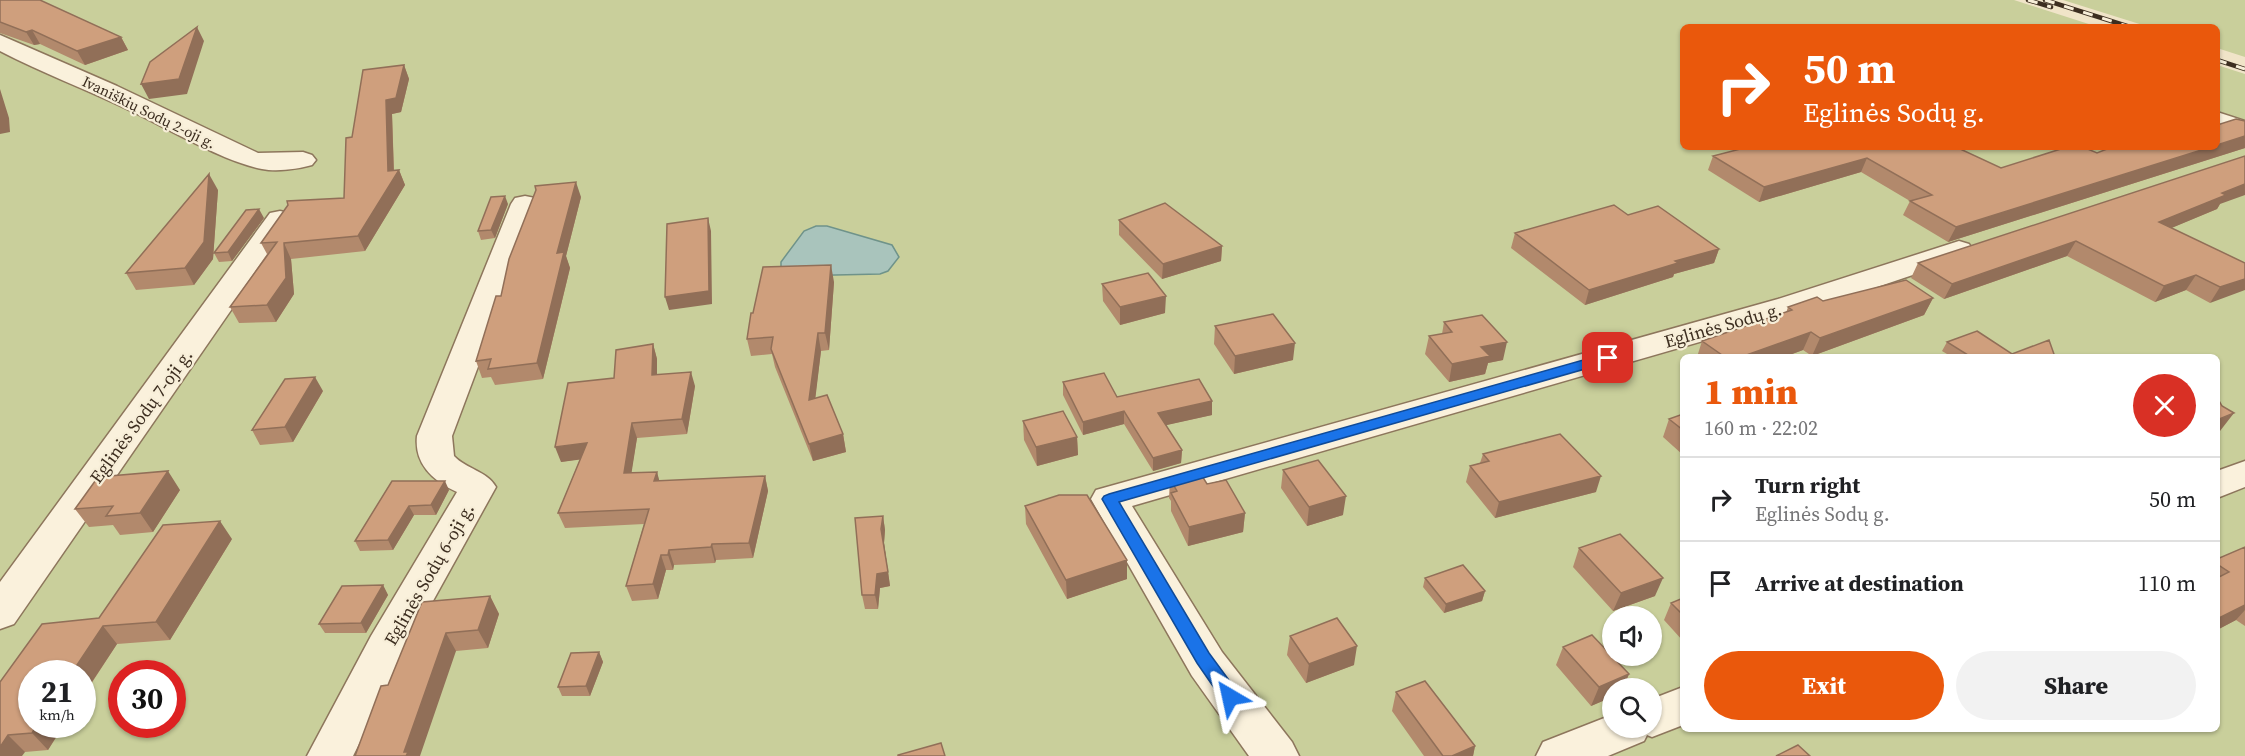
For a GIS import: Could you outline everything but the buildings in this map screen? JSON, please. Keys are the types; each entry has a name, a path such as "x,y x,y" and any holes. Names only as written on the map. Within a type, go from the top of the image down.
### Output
{"street":[{"name":"Ivaniškių Sodų 2-oji g.","path":"0,42 249,158 265,162 303,160"},
{"path":"2220,120 2245,129"},
{"name":"Eglinės Sodų 6-oji g.","path":"330,756 386,648 478,487 449,473 438,461 434,449 435,432 463,356 525,204"},
{"name":"Eglinės Sodų 7-oji g.","path":"0,613 280,219"},
{"name":"Eglinės Sodų g.","path":"1276,756 1258,735 1203,658 1109,499 1789,306 1983,243"},
{"path":"2220,484 2245,473"},
{"path":"1662,714 1680,706"},
{"path":"1559,756 1603,738"}],"green space":[{"path":"0,0 2014,0 2089,24 1680,24 1680,150 2220,150 2220,66 2245,74 2245,756 0,756"},
{"path":"2063,0 2245,0 2245,57 2220,49 2220,24 2139,24"}],"water":[{"path":"816,226 827,226 892,245 899,257 888,271 880,274 791,276 781,268 781,262 804,231"}],"railway":[{"path":"2028,0 2051,7"},
{"path":"2045,0 2121,24"},
{"path":"2220,61 2245,69"}],"route":[{"path":"1230,697 1203,658 1109,499 1608,358"}]}
